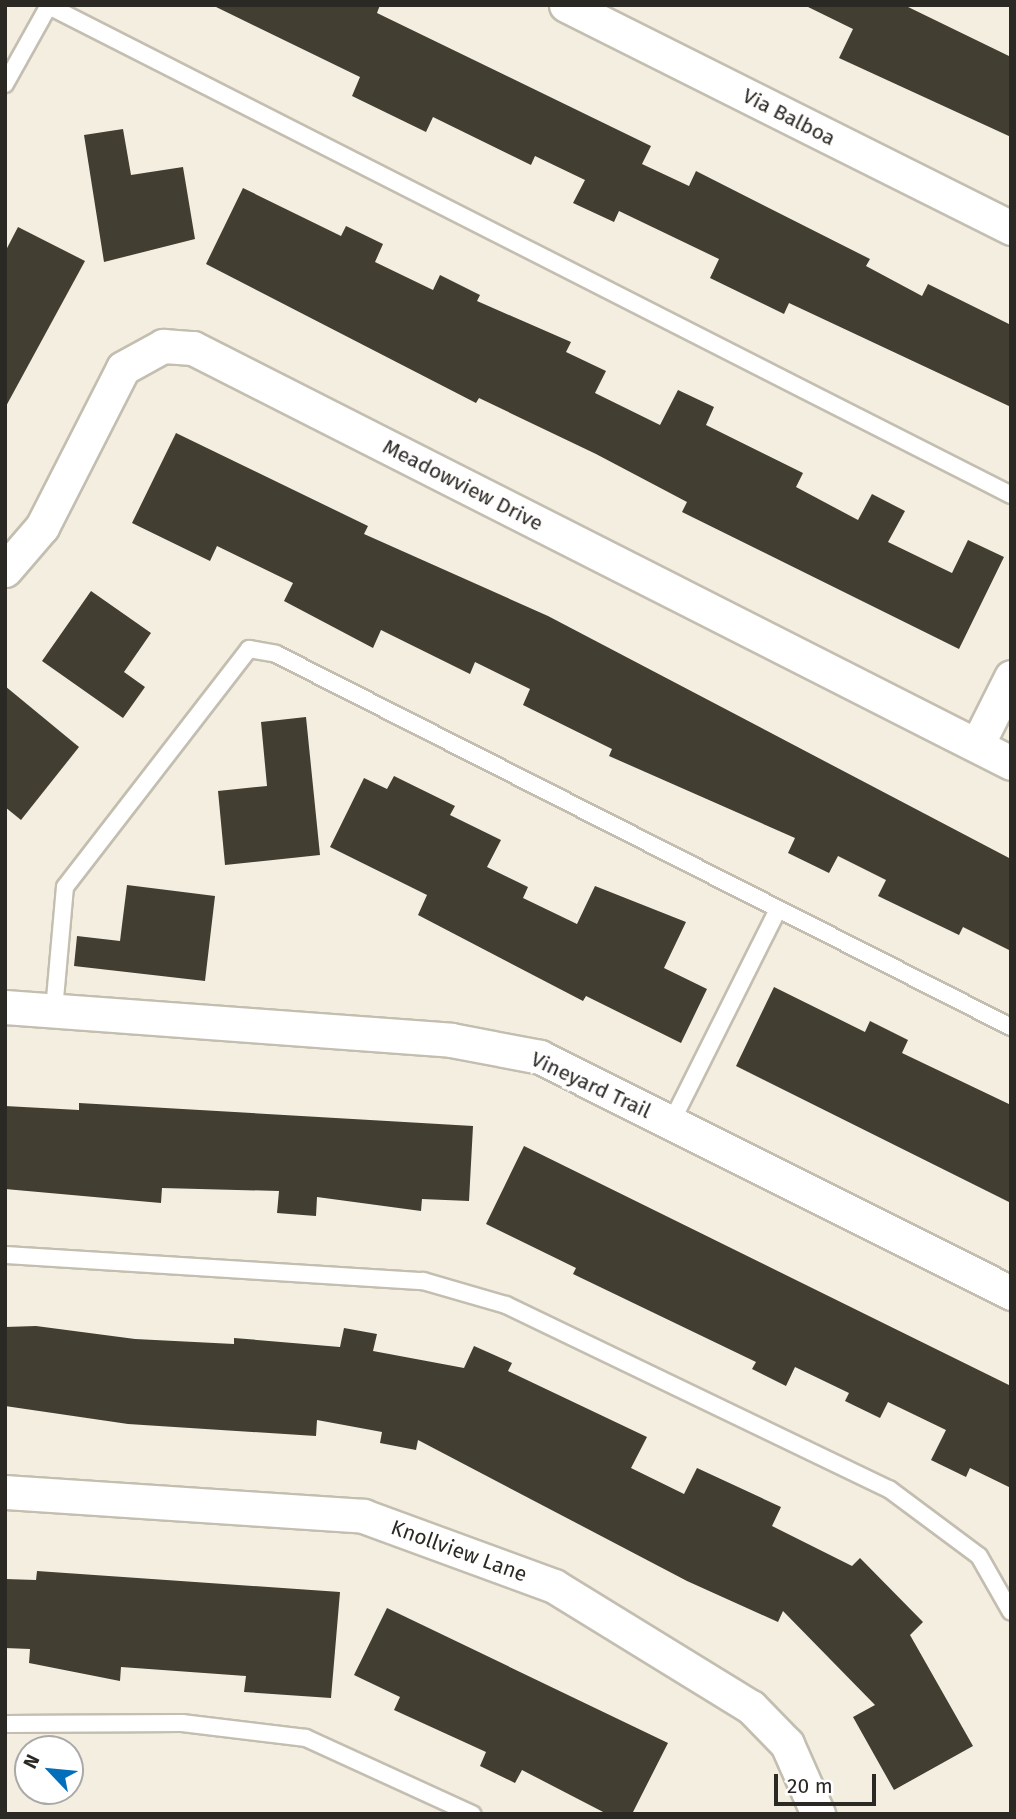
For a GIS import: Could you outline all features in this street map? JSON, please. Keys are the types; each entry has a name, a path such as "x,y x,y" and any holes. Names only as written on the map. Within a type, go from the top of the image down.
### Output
{"street":[{"name":"Via Balboa","path":"566,5 1011,228"},
{"name":"Meadowview Drive","path":"5,570 41,527 123,368 163,346 193,348 1011,763"},
{"path":"977,745 1011,677"},
{"name":"Vineyard Trail","path":"5,1007 451,1040 540,1057 1011,1293"},
{"name":"Knollview Lane","path":"5,1492 363,1516 554,1586 751,1707 787,1744 818,1814"}],"lane":[{"path":"5,84 48,6 1011,495"},
{"path":"54,1010 65,887 249,649 276,654 1011,1027"},
{"path":"671,1123 778,909"},
{"path":"5,1255 423,1282 506,1305 889,1489 979,1556 1011,1612"},
{"path":"5,1724 182,1723 306,1738 472,1814"}],"building":[{"path":"212,5 380,5 377,13 651,146 642,164 689,186 696,171 870,259 866,266 922,296 928,284 1011,325 1011,407 789,303 784,314 710,278 719,259 619,211 614,222 573,203 585,180 535,156 531,165 433,117 426,132 352,96 360,77"},
{"path":"804,5 904,5 1011,57 1011,137 839,58 853,29"},
{"path":"123,129 131,175 183,167 195,239 104,262 84,135"},
{"path":"243,188 341,236 346,226 383,244 375,262 433,290 440,275 480,295 477,301 571,342 566,352 606,371 595,393 660,425 678,390 714,407 706,425 803,473 796,487 858,520 872,494 905,511 888,542 952,573 968,540 1004,557 959,649 682,512 687,502 596,454 479,398 476,403 206,264"},
{"path":"18,227 85,261 5,408 5,252"},
{"path":"176,433 368,526 364,534 548,616 1011,859 1011,951 963,927 959,935 878,896 886,880 838,856 829,873 788,853 795,838 609,756 612,749 523,705 530,689 475,662 470,674 381,630 373,648 284,601 293,583 217,546 210,561 132,523"},
{"path":"91,591 151,633 124,672 145,687 123,718 42,661"},
{"path":"5,686 79,747 21,820 5,807"},
{"path":"306,717 320,855 225,865 218,791 267,786 261,722"},
{"path":"394,776 455,806 450,815 501,840 487,867 528,887 523,898 577,924 595,886 686,922 664,968 707,989 681,1043 586,996 583,1001 418,915 427,895 330,847 364,778 387,789"},
{"path":"127,885 215,896 205,981 74,966 77,936 120,941"},
{"path":"774,987 865,1032 870,1021 908,1040 902,1053 1011,1105 1011,1203 736,1066"},
{"path":"79,1103 473,1126 469,1201 422,1199 421,1211 317,1197 316,1216 277,1213 279,1191 162,1188 161,1203 5,1189 5,1106 79,1110"},
{"path":"524,1146 1011,1386 1011,1488 970,1468 966,1477 931,1460 946,1430 888,1402 880,1418 845,1401 849,1393 795,1367 786,1386 752,1369 756,1362 573,1274 576,1268 486,1224"},
{"path":"36,1326 135,1339 234,1344 234,1338 340,1347 344,1328 377,1334 373,1351 464,1368 474,1346 512,1363 508,1371 647,1437 631,1468 684,1494 697,1468 781,1507 772,1526 852,1566 860,1558 923,1622 910,1635 973,1746 894,1790 853,1717 875,1705 783,1611 778,1622 687,1581 418,1440 416,1450 380,1443 382,1432 317,1420 316,1436 128,1424 5,1406 5,1327"},
{"path":"37,1571 340,1592 331,1698 244,1692 246,1676 121,1667 120,1681 29,1663 30,1649 5,1648 5,1579 36,1580"},
{"path":"387,1608 668,1743 632,1814 607,1814 522,1770 515,1783 480,1766 486,1752 394,1710 400,1697 354,1675"}]}
